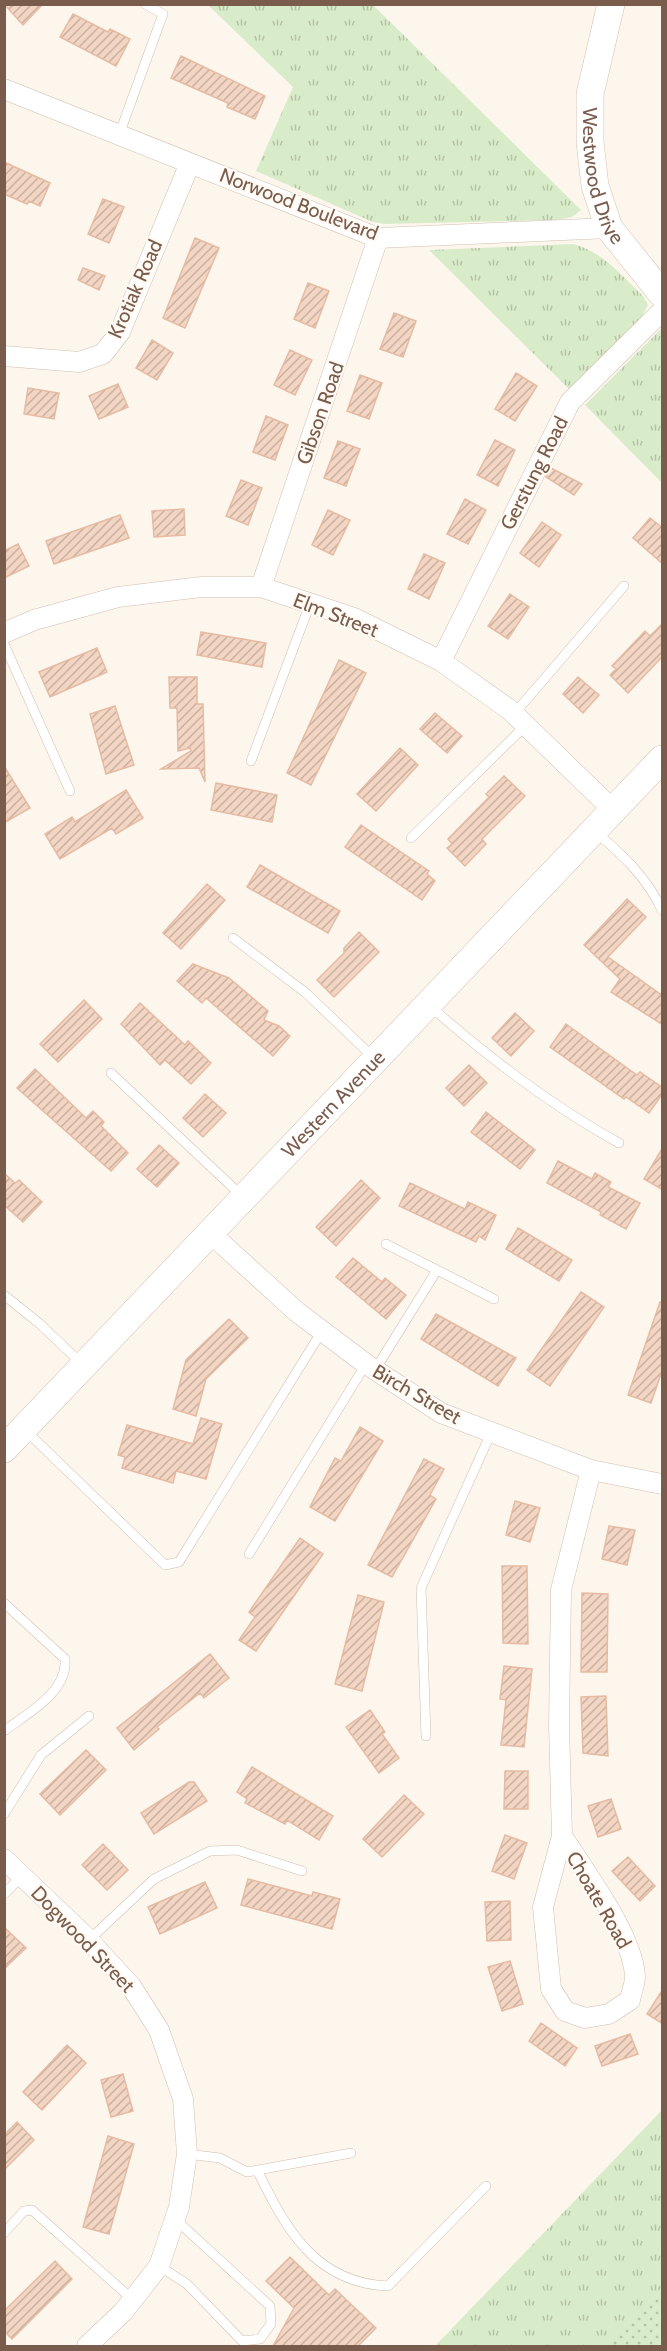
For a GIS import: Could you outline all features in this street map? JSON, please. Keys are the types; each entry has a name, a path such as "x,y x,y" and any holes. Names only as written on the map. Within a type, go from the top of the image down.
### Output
{"main road":[{"name":"Westwood Drive","path":"611,4 590,94 590,142 595,186 609,228 663,294"},
{"name":"Western Avenue","path":"4,1449 663,759"}],"street":[{"name":"Norwood Boulevard","path":"4,89 378,238 609,228"},
{"name":"Krotiak Road","path":"4,356 79,362 103,354 120,332 190,163"},
{"name":"Gibson Road","path":"261,588 378,238"},
{"name":"Gerstung Road","path":"441,661 570,402 663,310"},
{"name":"Elm Street","path":"4,633 34,620 118,597 201,587 261,588 354,618 441,661 520,719 614,811"},
{"name":"Birch Street","path":"210,1233 297,1312 371,1367 441,1413 591,1470 663,1484"},
{"name":"Choate Road","path":"562,1836 601,1896 631,1954 635,1978 630,2000 609,2014 585,2018 565,2011 551,1989 543,1907 562,1836 559,1725 561,1590 591,1470"},
{"name":"Dogwood Street","path":"4,1859 89,1940 131,1986 159,2030 183,2099 187,2154 175,2219 159,2266 133,2300 87,2346"}],"lane":[{"path":"119,135 163,14 145,4"},
{"path":"411,838 520,719 624,586"},
{"path":"251,761 310,604"},
{"path":"4,644 70,791"},
{"path":"595,831 627,859 651,887 663,910"},
{"path":"233,938 306,993 375,1060"},
{"path":"428,1005 524,1083 579,1120 619,1143"},
{"path":"111,1073 243,1197"},
{"path":"386,1244 494,1299"},
{"path":"249,1554 437,1270"},
{"path":"4,1295 40,1324 84,1365"},
{"path":"24,1429 165,1564 179,1562 322,1331"},
{"path":"426,1736 421,1588 491,1433"},
{"path":"4,1603 64,1659 66,1670 56,1689 4,1731"},
{"path":"4,1814 41,1755 89,1716"},
{"path":"89,1940 154,1879 210,1851 237,1850 302,1871"},
{"path":"4,1894 22,1876"},
{"path":"187,2154 220,2158 247,2172 351,2153"},
{"path":"257,2170 288,2230 303,2247 322,2264 366,2286 388,2286 486,2186"},
{"path":"4,2233 24,2211 32,2210 133,2300"},
{"path":"159,2266 187,2284 242,2341 260,2339 270,2324 270,2306 175,2219"},
{"path":"234,2333 235,2346"}],"green space":[{"path":"208,5 373,5 581,210 572,217 555,220 385,224 373,222 256,171 293,87"},
{"path":"573,244 603,258 643,296 648,305 639,322 570,390 429,250"},
{"path":"662,328 662,483 585,405"},
{"path":"662,2110 662,2290 644,2346 435,2346"},
{"path":"662,2287 662,2346 607,2346"}],"building":[{"path":"4,4 43,4 23,25"},
{"path":"73,14 108,32 110,29 130,39 116,66 60,37"},
{"path":"181,56 265,96 255,119 227,107 228,103 171,78"},
{"path":"4,162 50,183 40,206 29,201 27,204 4,194"},
{"path":"103,199 124,207 109,243 88,234"},
{"path":"195,238 219,248 185,328 163,318"},
{"path":"83,268 105,276 99,290 78,280"},
{"path":"308,283 329,291 315,328 294,319"},
{"path":"394,313 416,321 403,357 380,349"},
{"path":"152,340 173,353 157,380 136,368"},
{"path":"290,350 312,360 295,395 274,385"},
{"path":"516,373 537,386 515,421 495,409"},
{"path":"360,375 382,383 369,419 347,411"},
{"path":"118,384 128,407 99,419 89,396"},
{"path":"28,388 59,393 54,419 24,414"},
{"path":"266,416 288,425 275,460 253,452"},
{"path":"495,440 515,450 498,486 477,475"},
{"path":"338,441 360,449 346,486 324,478"},
{"path":"551,468 582,484 574,495 546,477"},
{"path":"241,480 262,488 248,525 226,516"},
{"path":"465,499 486,510 468,544 447,534"},
{"path":"184,509 185,535 154,537 152,511"},
{"path":"328,510 350,520 333,555 312,545"},
{"path":"120,515 129,538 54,564 46,541"},
{"path":"650,518 663,528 663,564 633,538"},
{"path":"542,522 561,535 539,567 520,553"},
{"path":"18,544 29,566 4,578 4,551"},
{"path":"424,554 445,563 429,599 408,589"},
{"path":"510,594 529,607 508,639 488,626"},
{"path":"663,623 663,656 628,693 610,675 616,669 612,666 645,631 650,636"},
{"path":"201,632 266,643 262,667 197,655"},
{"path":"97,648 107,672 50,697 39,672"},
{"path":"339,660 366,673 311,785 287,773"},
{"path":"169,677 197,677 197,704 203,704 205,782 199,768 161,769 191,751 190,748 178,751 177,708 170,708"},
{"path":"578,677 599,695 583,713 563,694"},
{"path":"115,706 134,765 106,774 90,714"},
{"path":"435,713 462,736 447,753 420,729"},
{"path":"400,748 418,765 376,811 357,794"},
{"path":"4,766 30,808 4,823"},
{"path":"504,776 525,796 482,839 486,844 465,866 447,848 452,844 448,839 489,797 486,794"},
{"path":"216,783 277,795 272,822 211,810"},
{"path":"126,790 143,818 116,834 112,828 60,859 45,834 72,817 75,822"},
{"path":"361,825 429,871 427,874 435,881 422,900 345,847"},
{"path":"260,865 340,911 328,933 247,887"},
{"path":"207,884 225,900 181,949 163,933"},
{"path":"627,899 646,917 608,957 663,996 663,1025 611,992 620,979 584,945"},
{"path":"359,932 379,952 334,997 317,980 344,953 344,948"},
{"path":"193,964 229,978 268,1011 264,1020 279,1026 290,1036 273,1056 206,998 202,1003 177,981"},
{"path":"84,1000 102,1019 58,1062 40,1044"},
{"path":"140,1003 185,1045 188,1041 211,1063 191,1084 165,1060 160,1065 121,1024"},
{"path":"515,1013 534,1031 511,1056 492,1038"},
{"path":"566,1024 637,1075 640,1072 663,1088 663,1093 649,1113 626,1097 624,1099 550,1047"},
{"path":"469,1065 487,1083 464,1106 446,1088"},
{"path":"35,1069 86,1118 93,1111 104,1122 101,1126 128,1153 111,1171 17,1088"},
{"path":"205,1094 226,1113 203,1137 183,1118"},
{"path":"486,1112 535,1150 520,1169 471,1132"},
{"path":"159,1145 179,1163 157,1187 137,1169"},
{"path":"663,1147 663,1190 644,1179"},
{"path":"558,1161 592,1179 595,1173 611,1182 608,1187 640,1203 626,1229 600,1215 601,1212 547,1183"},
{"path":"4,1173 15,1183 19,1180 42,1202 23,1222 4,1205"},
{"path":"361,1180 380,1198 336,1246 316,1227"},
{"path":"410,1183 465,1209 468,1202 496,1215 485,1240 479,1236 476,1242 399,1206"},
{"path":"518,1228 572,1260 559,1281 506,1249"},
{"path":"353,1258 382,1282 385,1278 406,1295 386,1319 336,1277"},
{"path":"581,1292 604,1307 550,1386 527,1370"},
{"path":"660,1302 663,1302 663,1368 651,1403 628,1395"},
{"path":"436,1314 516,1358 498,1386 421,1339"},
{"path":"229,1319 248,1338 206,1379 196,1416 173,1409 186,1360"},
{"path":"201,1418 222,1424 206,1479 176,1471 173,1483 122,1468 125,1457 118,1455 127,1425 193,1444"},
{"path":"360,1427 383,1441 335,1521 310,1507 335,1458 341,1461"},
{"path":"424,1459 444,1469 430,1495 436,1499 392,1577 368,1565"},
{"path":"515,1501 540,1508 530,1542 506,1535"},
{"path":"609,1526 635,1530 627,1565 602,1559"},
{"path":"300,1538 323,1554 256,1651 239,1640 255,1617 249,1612"},
{"path":"502,1566 527,1566 528,1644 503,1643"},
{"path":"582,1593 608,1594 607,1672 581,1672"},
{"path":"358,1595 384,1602 362,1691 335,1684"},
{"path":"210,1654 229,1678 204,1698 200,1693 157,1727 159,1729 134,1750 117,1728"},
{"path":"504,1666 532,1669 524,1747 501,1745 506,1700 500,1699"},
{"path":"606,1696 608,1756 583,1753 581,1697"},
{"path":"370,1710 385,1732 382,1734 399,1758 379,1773 346,1727"},
{"path":"86,1750 106,1770 60,1815 40,1794"},
{"path":"252,1767 333,1816 319,1840 287,1820 285,1824 245,1803 247,1799 237,1792"},
{"path":"505,1771 528,1771 528,1809 504,1809"},
{"path":"189,1782 194,1782 207,1801 154,1834 141,1813"},
{"path":"404,1795 424,1814 382,1857 363,1839"},
{"path":"611,1799 621,1829 598,1837 588,1806"},
{"path":"505,1835 527,1843 514,1879 492,1871"},
{"path":"103,1844 128,1870 107,1890 82,1865"},
{"path":"628,1857 655,1886 640,1901 612,1871"},
{"path":"248,1879 312,1896 313,1892 340,1899 332,1929 241,1905"},
{"path":"205,1882 217,1908 160,1934 148,1907"},
{"path":"510,1901 511,1940 487,1941 485,1902"},
{"path":"4,1927 26,1948 4,1969"},
{"path":"510,1961 523,2004 502,2011 488,1967"},
{"path":"663,1989 663,2024 647,2014"},
{"path":"541,2023 577,2048 565,2066 529,2041"},
{"path":"630,2034 638,2054 602,2066 595,2046"},
{"path":"67,2045 86,2063 42,2110 23,2092"},
{"path":"123,2074 133,2111 111,2117 101,2080"},
{"path":"17,2122 34,2140 4,2170 4,2135"},
{"path":"108,2136 134,2144 109,2234 83,2227"},
{"path":"290,2257 329,2295 335,2289 376,2328 358,2346 273,2346 294,2308 266,2281"},
{"path":"55,2261 72,2279 12,2339 4,2331 4,2311"}]}
